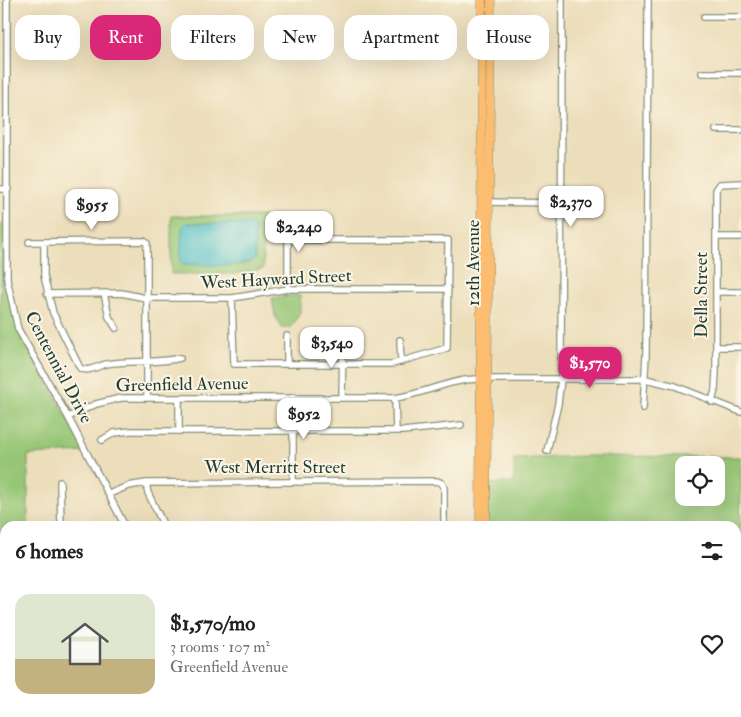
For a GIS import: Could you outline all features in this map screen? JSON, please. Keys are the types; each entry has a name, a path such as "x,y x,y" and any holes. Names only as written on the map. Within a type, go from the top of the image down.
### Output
{"main road":[{"name":"12th Avenue","path":"482,0 488,379 486,521"},
{"name":"12th Avenue","path":"480,521 479,379 491,0"}],"street":[{"name":"Centennial Drive","path":"7,0 3,65 8,189 7,279 13,314 18,329 68,417 122,521"},
{"path":"547,451 558,404 561,379 562,0"},
{"path":"643,408 645,379 648,0"},
{"path":"704,17 741,18"},
{"path":"702,73 741,73"},
{"path":"716,130 741,130"},
{"name":"Della Street","path":"712,402 715,390 718,187 724,183 741,183"},
{"path":"0,189 8,189"},
{"path":"484,202 561,203"},
{"path":"288,217 288,290"},
{"path":"716,237 741,237"},
{"path":"232,298 234,364 401,362 447,348 448,240 288,240"},
{"path":"28,242 144,241 147,243 147,398"},
{"path":"44,242 44,276 48,294 61,330 83,370 107,364 180,358"},
{"name":"West Hayward Street","path":"48,294 104,293 146,298 232,298 288,290 448,289"},
{"path":"716,292 741,292"},
{"path":"104,293 109,317 116,328"},
{"path":"287,336 287,364"},
{"path":"342,398 343,340"},
{"path":"400,340 401,362"},
{"path":"716,347 741,347"},
{"name":"Greenfield Avenue","path":"68,417 106,400 147,398 395,398 424,392 458,381 479,379 645,379 675,386 741,412"},
{"path":"179,431 180,398"},
{"path":"293,482 294,398"},
{"path":"395,398 396,431"},
{"path":"102,440 121,431 396,431 425,430 441,426 462,425"},
{"name":"West Merritt Street","path":"109,494 128,486 146,483 436,481 442,483 444,488 444,521"},
{"path":"60,482 61,521"},
{"path":"146,483 148,494 162,521"}],"green space":[{"path":"171,216 263,216 263,269 235,274 171,274"},
{"path":"0,224 8,224 7,279 18,329 86,452 28,455 28,521 0,521"},
{"path":"300,295 300,313 291,328 282,328 275,316 272,298"},
{"path":"586,456 675,457 675,506 725,506 725,457 741,457 741,521 483,521 484,484 514,483 514,459"}],"water":[{"path":"186,223 251,224 255,228 255,259 231,265 183,264 180,258 182,227"}]}
